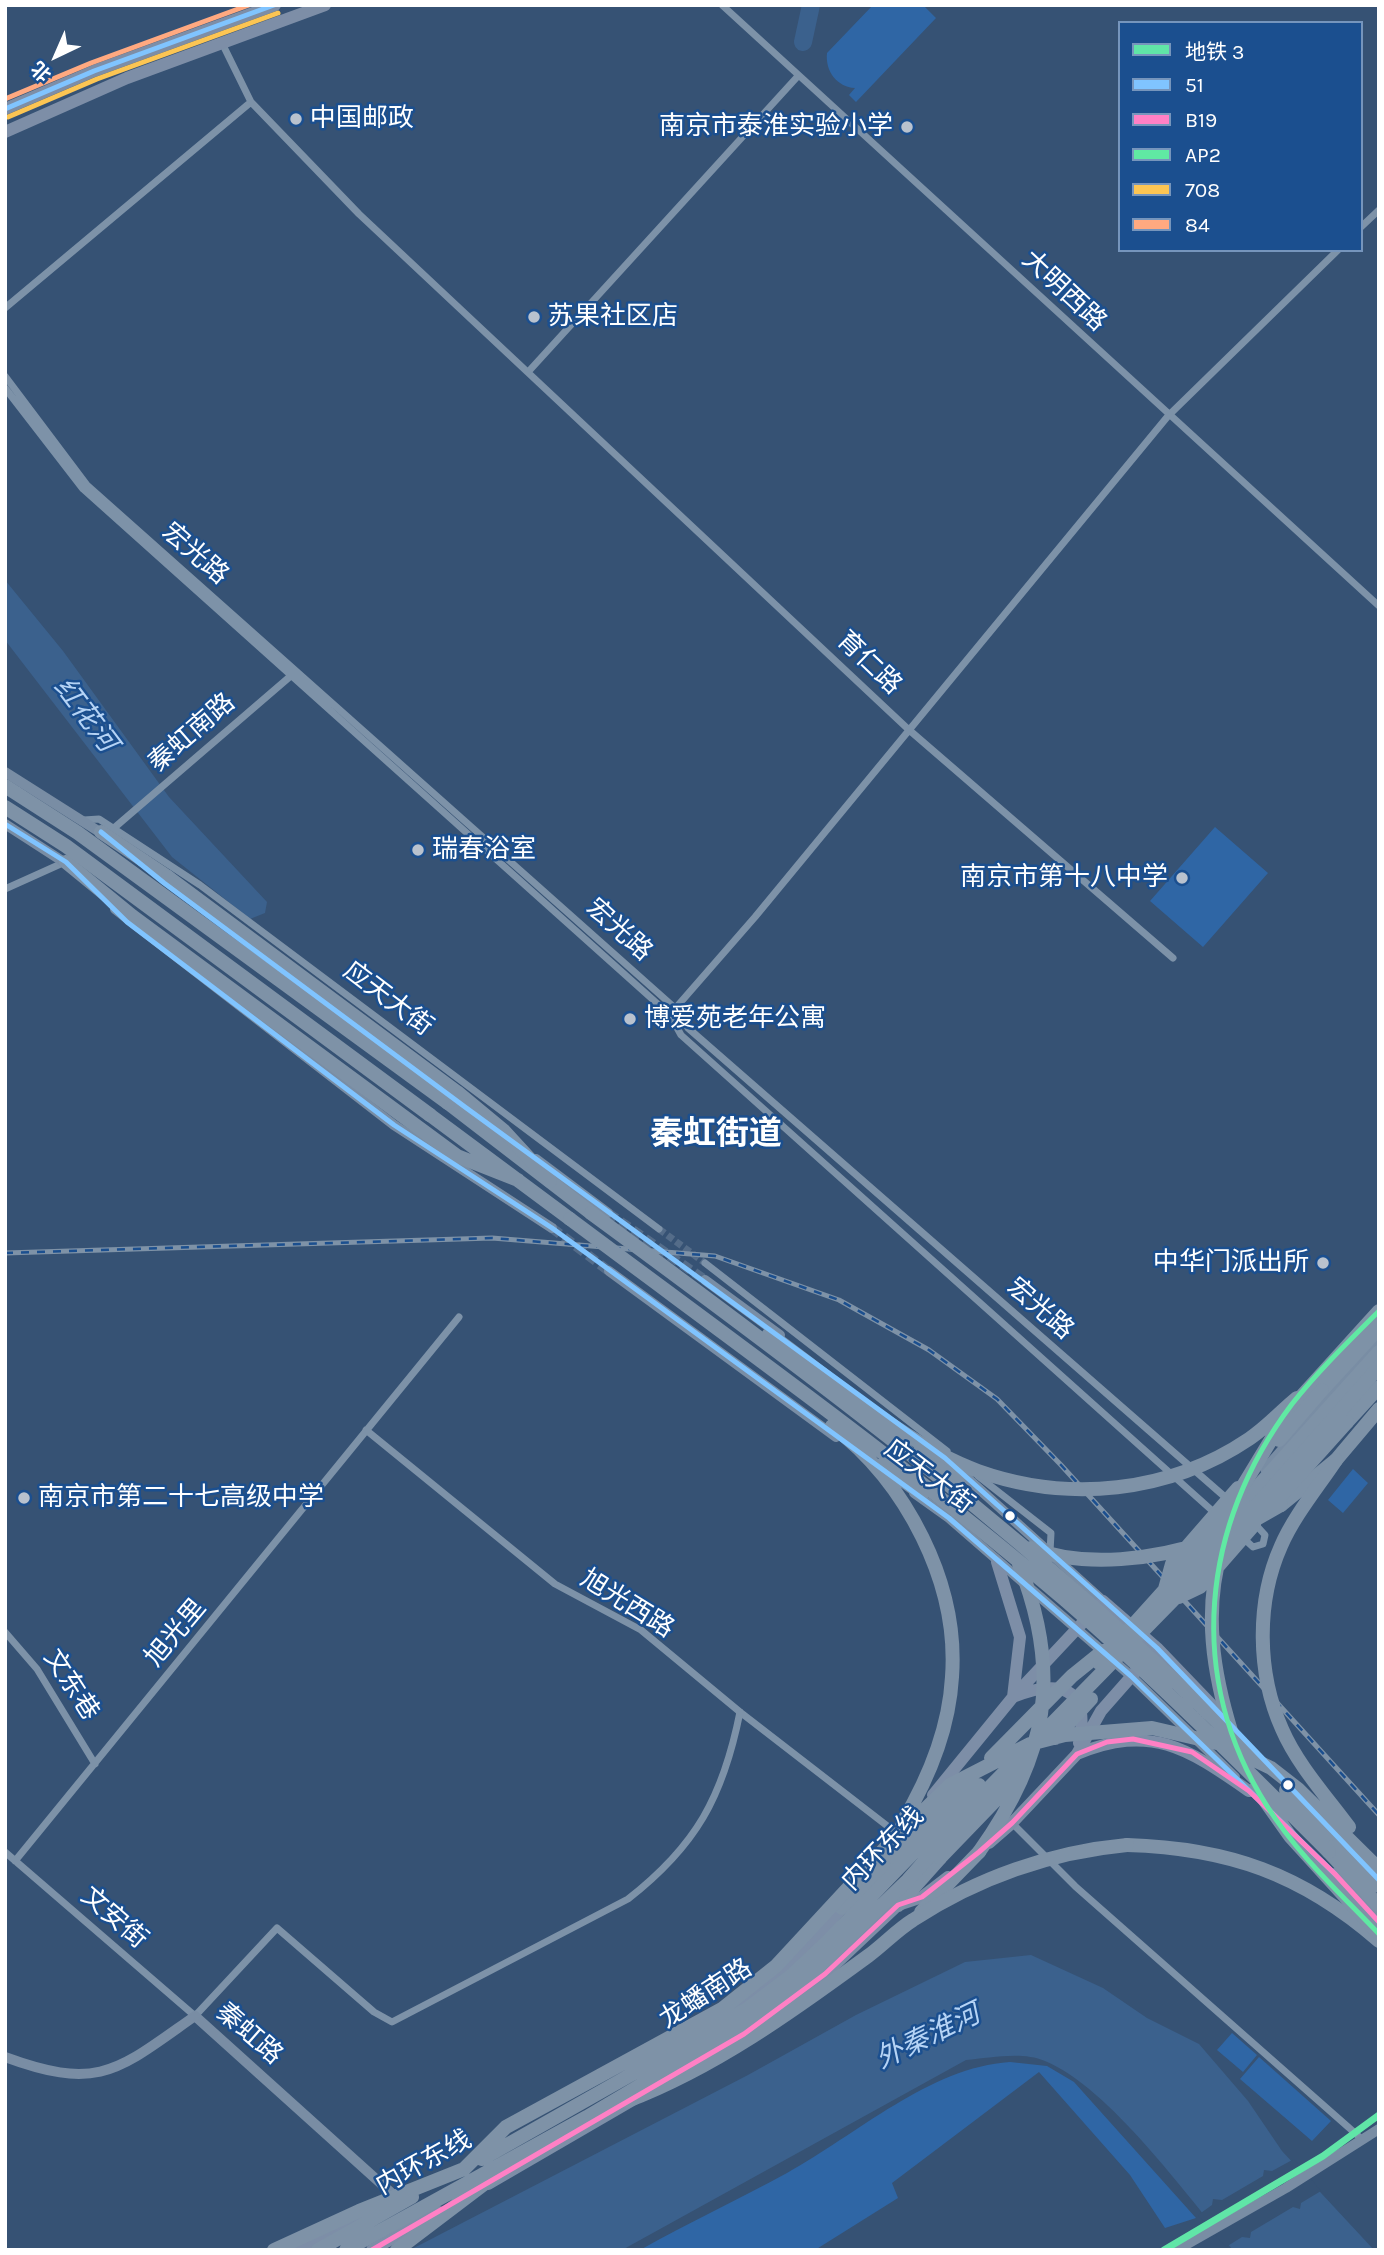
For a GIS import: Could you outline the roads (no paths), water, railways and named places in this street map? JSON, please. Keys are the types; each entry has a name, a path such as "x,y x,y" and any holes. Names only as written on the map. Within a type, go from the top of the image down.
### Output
{"highway":[{"path":"5,786 78,833 437,1095 878,1427 1054,1571 1190,1693 1379,1886"},
{"path":"5,807 76,853 869,1443 1066,1601 1205,1727 1379,1906"},
{"path":"111,828 168,877 457,1092 504,1131 550,1181"},
{"path":"66,862 132,916 457,1156 517,1180"},
{"path":"587,2117 647,2094 742,2043 869,1955 912,1920 979,1852 1018,1790 1039,1727 1044,1687 1043,1648 1030,1593 1013,1550 989,1512 958,1478 863,1403 649,1244 591,1213"},
{"path":"570,1219 606,1257 905,1483 948,1512 1024,1546 1070,1557 1139,1556 1191,1547 1222,1537 1281,1505 1336,1460"},
{"path":"863,1403 925,1444 977,1470 1041,1487 1075,1490 1141,1485 1209,1462 1250,1439 1297,1398 1379,1311"},
{"path":"1379,1328 1172,1564 1170,1594 1200,1587 1379,1387"},
{"name":"内环东线","path":"1170,1594 1379,1352"},
{"name":"内环东线","path":"318,2250 747,2009 791,1976 858,1912 1170,1594 1379,1367"},
{"path":"1297,1398 1243,1486 1230,1519 1216,1569 1210,1611 1213,1662 1234,1742 1257,1790 1290,1836 1379,1934"},
{"path":"1379,1409 1336,1460 1281,1544 1266,1591 1262,1636 1267,1679 1282,1729 1310,1774 1379,1868"},
{"path":"842,1434 897,1494 924,1539 950,1625 953,1676 942,1734 895,1846"},
{"path":"274,2250 359,2211 464,2169 506,2127 722,2009 776,1966 895,1846 1072,1676 1134,1631"},
{"path":"898,1905 1108,1680 1134,1631"},
{"name":"内环东线","path":"346,2250 587,2117 771,2006 817,1968 908,1880 1134,1631"},
{"path":"842,1908 950,1785 996,1759 1030,1744 1065,1735 1152,1728 1221,1744 1270,1768 1341,1828 1379,1868"},
{"path":"912,1920 972,1886 1056,1856 1127,1845 1174,1846 1224,1855 1272,1871 1317,1893 1379,1941"},
{"path":"397,2250 468,2199 522,2154"}],"main road":[{"path":"5,108 251,10 275,5"},
{"path":"5,132 127,78 325,5"},
{"path":"997,1562 1020,1636 1013,1697 1038,1687 1057,1686 1073,1697 1083,1712 1077,1754 1107,1742 1133,1739 1160,1744 1192,1752 1249,1791"},
{"name":"龙蟠南路","path":"299,2250 641,2065 752,1996 796,1958 842,1908 895,1846 1013,1697 1104,1601"},
{"name":"应天大街","path":"1104,1601 1157,1648 1379,1880"},
{"name":"龙蟠南路","path":"372,2250 744,2034 825,1974 898,1905 922,1897 1012,1823 1077,1754 1101,1711 1157,1648"},
{"name":"应天大街","path":"1335,1874 1379,1922"},
{"path":"397,2198 414,2226"}],"street":[{"name":"大明西路","path":"722,5 1168,416 1379,606"},
{"name":"育仁路","path":"222,43 251,102 359,214 908,729 673,1012"},
{"path":"529,371 799,76"},
{"path":"5,308 251,102"},
{"path":"1363,225 1379,210"},
{"path":"1173,958 908,729 1168,416 1336,252"},
{"name":"宏光路","path":"5,376 87,485 673,1012 688,1028 1229,1500 1265,1535 1266,1541 1253,1548 681,1035 673,1012"},
{"name":"宏光路","path":"5,388 83,489 294,673"},
{"name":"秦虹南路","path":"66,862 164,785 294,673"},
{"name":"应天大街","path":"5,772 84,820 111,828 200,885 659,1229"},
{"path":"5,824 66,862 127,922 383,1116 552,1228"},
{"name":"应天大街","path":"111,828 164,883 608,1213"},
{"path":"5,889 66,862"},
{"path":"705,1263 1051,1533 1050,1552"},
{"name":"应天大街","path":"609,1271 948,1518 1131,1676 1335,1874"},
{"name":"应天大街","path":"705,1280 944,1458 1104,1601"},
{"name":"旭光里","path":"15,1861 459,1317"},
{"path":"1212,1510 1229,1500 1379,1340"},
{"path":"1249,1519 1379,1378"},
{"name":"旭光西路","path":"366,1430 555,1584 640,1630 895,1846"},
{"name":"文东巷","path":"5,1632 37,1669 95,1764"},
{"path":"195,2017 277,1928 374,2012 392,2022 628,1899 682,1851 704,1820 733,1744 740,1712"},
{"path":"1012,1823 1075,1886 1363,2140"},
{"name":"文安街","path":"5,1852 195,2017"},
{"name":"秦虹路","path":"5,2057 45,2071 79,2076 102,2073 138,2056 195,2017 397,2198"},
{"path":"1177,2250 1379,2129"}],"water":[{"name":"红花河","path":"5,580 63,651 169,797 267,902 265,913 250,919 172,857 5,640"},
{"name":"外秦淮河","path":"1031,1955 1103,1988 1147,2018 1199,2044 1248,2101 1282,2151 1374,2250 1233,2250 1146,2145 1095,2094 1045,2061 1016,2056 966,2060 622,2250 410,2250 748,2075 856,2015 965,1962"}],"waterway":[{"path":"803,42 811,5"}],"tunnel":[{"path":"608,1213 705,1280"},
{"path":"552,1228 609,1271"},
{"path":"659,1229 705,1263"}],"railway":[{"path":"5,1253 492,1238 715,1256 839,1300 929,1350 997,1399 1061,1465 1379,1815"}],"metro line":[{"name":"3","path":"1164,2250 1323,2156 1379,2115"}],"place":[{"name":"中国邮政","path":"296,119"},
{"name":"南京市泰淮实验小学","path":"907,127"},
{"name":"苏果社区店","path":"534,317"},
{"name":"瑞春浴室","path":"418,850"},
{"name":"南京市第十八中学","path":"1182,878"},
{"name":"博爱苑老年公寓","path":"630,1019"},
{"name":"中华门派出所","path":"1323,1263"},
{"name":"南京市第二十七高级中学","path":"24,1498"}],"district":[{"name":"秦虹街道","path":"716,1135"}]}
